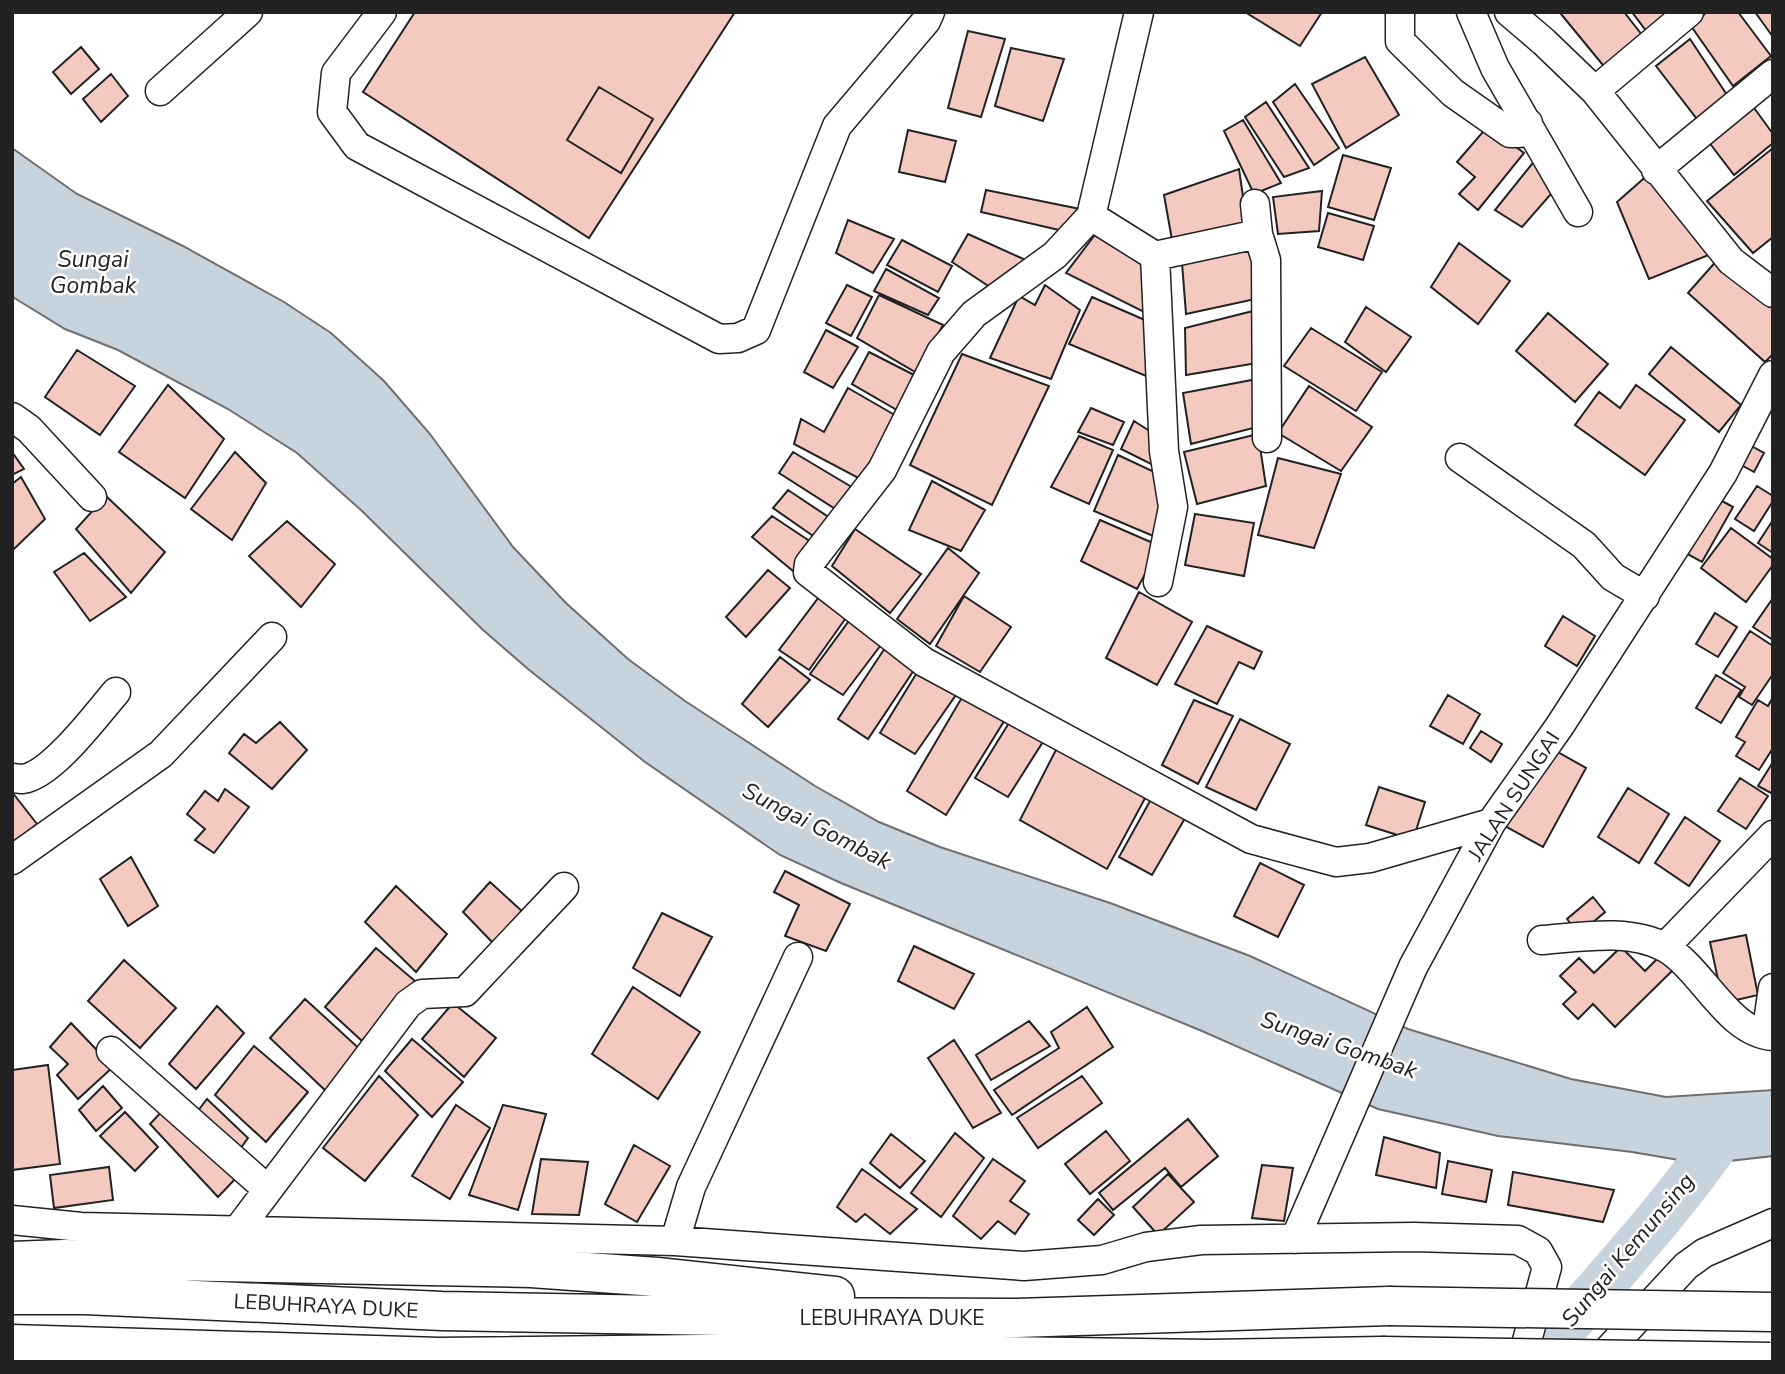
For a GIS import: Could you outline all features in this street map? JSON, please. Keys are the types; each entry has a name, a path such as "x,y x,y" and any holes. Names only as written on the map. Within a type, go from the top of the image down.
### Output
{"highway":[{"path":"12,1250 64,1259"},
{"path":"12,1261 64,1259 543,1269 657,1277 1017,1318"},
{"name":"LEBUHRAYA DUKE","path":"12,1295 85,1295 442,1311 773,1317 1017,1318 1389,1306 1773,1312"},
{"name":"LEBUHRAYA DUKE","path":"12,1344 439,1357 787,1353 1209,1359 1382,1356 1770,1362"},
{"path":"983,1362 1036,1356"}],"street":[{"path":"160,90 248,12"},
{"path":"383,12 336,72 332,112 357,146 719,339 738,338 756,330 837,126 926,21 930,12"},
{"path":"1139,12 1091,216 1055,255 974,314 941,352 882,470 809,564 808,572 924,662 1251,839 1335,862 1370,858 1491,823"},
{"path":"1400,12 1400,41 1453,93 1510,132 1519,133 1528,123"},
{"path":"1471,12 1495,68 1578,212"},
{"path":"1509,12 1544,41 1595,91 1731,261 1773,293"},
{"path":"1595,91 1689,12"},
{"path":"1656,170 1773,74"},
{"path":"1255,204 1258,234 1266,260 1266,438"},
{"path":"1091,216 1155,256 1258,234"},
{"path":"1155,256 1164,451 1173,507 1158,582"},
{"name":"JALAN SUNGAI","path":"1295,1239 1413,967 1491,823 1559,727 1645,597 1723,473 1773,375"},
{"path":"12,417 29,429 92,497"},
{"path":"1460,458 1584,545 1613,577 1645,597"},
{"path":"12,860 161,754 272,637"},
{"path":"12,778 24,779 48,766 116,692"},
{"path":"1665,947 1773,835"},
{"path":"237,1231 408,1004 422,994 465,992 564,887"},
{"path":"1542,940 1623,935 1665,947 1693,971 1738,1023 1769,1035 1773,988"},
{"path":"676,1241 691,1187 798,957"},
{"path":"111,1051 267,1189"},
{"path":"12,1220 82,1227 676,1241 1024,1266 1102,1260 1146,1247 1201,1240 1414,1237 1518,1240 1538,1251 1547,1268 1525,1348 1517,1362"},
{"path":"1597,1362 1686,1266 1704,1253 1773,1223"}],"water":[{"name":"Sungai Gombak","path":"12,148 77,194 183,246 284,302 331,333 384,381 430,434 513,547 566,603 628,659 685,701 815,786 879,822 940,847 1110,903 1250,956 1408,1029 1571,1079 1666,1097 1773,1090 1773,1156 1702,1164 1632,1152 1498,1136 1378,1109 1202,1031 841,883 780,855 645,762 528,669 482,629 362,511 297,453 228,409 118,350 65,329 12,296"}],"building":[{"path":"415,12 735,12 589,238 363,92"},
{"path":"1245,12 1322,12 1300,46"},
{"path":"1624,12 1646,40 1607,70 1561,14"},
{"path":"1632,12 1677,12 1650,36"},
{"path":"1707,12 1738,12 1771,56 1733,86 1691,26"},
{"path":"1755,12 1773,12 1773,37"},
{"path":"968,31 1005,39 981,117 948,108"},
{"path":"1690,39 1727,95 1697,119 1656,66"},
{"path":"81,47 99,69 71,94 53,72"},
{"path":"1011,48 1064,59 1043,121 995,106"},
{"path":"1365,57 1399,115 1346,148 1312,84"},
{"path":"111,74 128,96 101,122 83,99"},
{"path":"1295,84 1339,148 1314,165 1273,102"},
{"path":"599,87 653,119 621,173 567,140"},
{"path":"1266,102 1309,168 1284,177 1245,117"},
{"path":"1752,105 1773,134 1773,143 1734,175 1708,141"},
{"path":"1243,120 1281,183 1254,194 1224,131"},
{"path":"1488,126 1524,153 1478,210 1459,194 1475,177 1457,162"},
{"path":"908,130 956,141 945,182 899,172"},
{"path":"1773,148 1773,237 1753,253 1707,201"},
{"path":"1343,155 1391,168 1374,220 1328,207"},
{"path":"1536,159 1558,186 1522,227 1495,210"},
{"path":"1239,169 1247,224 1172,240 1164,195"},
{"path":"1650,173 1716,252 1649,279 1617,202"},
{"path":"986,190 1085,210 1072,233 981,212"},
{"path":"1322,191 1319,231 1278,234 1273,197"},
{"path":"1328,213 1374,226 1363,260 1318,247"},
{"path":"848,220 894,239 873,273 836,253"},
{"path":"1097,232 1149,262 1148,314 1066,273"},
{"path":"968,234 1030,262 993,289 952,262"},
{"path":"902,240 952,266 938,292 887,265"},
{"path":"1459,243 1510,281 1478,324 1431,287"},
{"path":"1257,249 1260,298 1186,314 1182,263"},
{"path":"1719,258 1773,302 1773,354 1765,362 1688,293"},
{"path":"886,269 939,298 928,315 874,291"},
{"path":"847,285 872,297 851,336 826,323"},
{"path":"1045,285 1080,310 1051,379 990,358 1019,296 1035,305"},
{"path":"879,295 943,325 917,373 857,338"},
{"path":"1092,297 1154,324 1151,378 1069,344"},
{"path":"1366,307 1411,337 1386,372 1345,342"},
{"path":"1253,311 1263,362 1186,375 1185,328"},
{"path":"1548,313 1608,364 1575,402 1516,351"},
{"path":"1311,328 1382,372 1356,411 1284,366"},
{"path":"826,330 858,347 833,388 804,372"},
{"path":"1671,347 1741,405 1719,432 1649,374"},
{"path":"77,350 135,386 100,435 45,397"},
{"path":"869,352 922,379 902,413 852,384"},
{"path":"962,354 1049,386 992,505 910,465"},
{"path":"1257,379 1257,427 1191,444 1183,393"},
{"path":"168,385 224,439 185,498 119,452"},
{"path":"1636,385 1685,420 1645,475 1575,425 1599,392 1620,408"},
{"path":"1309,386 1372,427 1341,471 1278,433"},
{"path":"848,388 900,418 864,481 794,444 801,419 824,432"},
{"path":"1091,408 1124,422 1113,445 1078,432"},
{"path":"1134,421 1159,437 1157,467 1121,449"},
{"path":"1258,434 1266,486 1197,504 1184,452"},
{"path":"1079,436 1113,450 1089,504 1051,487"},
{"path":"1746,443 1764,453 1754,472 1736,462"},
{"path":"12,452 24,469 12,475"},
{"path":"235,452 266,483 232,540 191,509"},
{"path":"793,452 855,489 840,512 779,473"},
{"path":"1118,455 1163,476 1158,538 1094,511"},
{"path":"1278,458 1341,474 1314,548 1258,535"},
{"path":"21,477 45,519 12,551 12,484"},
{"path":"932,481 985,510 961,551 909,530"},
{"path":"1757,486 1773,496 1773,501 1754,531 1735,519"},
{"path":"788,490 833,520 816,538 773,508"},
{"path":"1711,495 1733,507 1702,562 1680,550"},
{"path":"106,496 165,552 131,593 76,529"},
{"path":"1195,514 1254,523 1244,576 1185,565"},
{"path":"772,516 814,544 793,571 752,537"},
{"path":"1100,520 1160,546 1137,589 1081,561"},
{"path":"1773,520 1773,553 1758,543"},
{"path":"287,521 335,564 301,607 249,556"},
{"path":"1731,528 1773,559 1773,565 1746,602 1701,568"},
{"path":"855,529 921,574 890,613 832,566"},
{"path":"948,548 979,573 930,644 897,619"},
{"path":"84,553 126,597 90,621 54,572"},
{"path":"768,570 790,588 746,637 726,617"},
{"path":"1139,592 1192,622 1157,685 1106,658"},
{"path":"822,593 848,615 809,670 779,650"},
{"path":"964,596 1011,627 980,672 936,646"},
{"path":"1773,598 1773,640 1753,627"},
{"path":"1715,613 1737,627 1718,657 1696,644"},
{"path":"854,614 884,641 843,695 810,674"},
{"path":"1563,616 1595,636 1577,666 1545,646"},
{"path":"1207,626 1262,652 1254,669 1239,662 1217,704 1175,684"},
{"path":"1750,631 1773,646 1773,674 1752,705 1739,697 1745,687 1723,673"},
{"path":"887,645 918,664 868,739 838,719"},
{"path":"780,657 810,680 768,727 742,704"},
{"path":"921,666 960,689 915,754 880,733"},
{"path":"1716,675 1741,690 1721,723 1696,708"},
{"path":"964,694 1006,718 946,815 907,791"},
{"path":"1448,695 1480,714 1463,744 1430,726"},
{"path":"1773,697 1773,748 1759,770 1736,756 1745,742 1736,737 1758,700 1768,706"},
{"path":"1194,700 1233,716 1198,784 1162,765"},
{"path":"1012,718 1046,737 1008,797 975,778"},
{"path":"1240,719 1290,744 1256,810 1206,787"},
{"path":"280,722 307,750 272,789 229,753 244,734 256,743"},
{"path":"1481,731 1502,744 1491,762 1470,748"},
{"path":"1060,742 1150,789 1107,869 1020,820"},
{"path":"1549,747 1586,768 1543,847 1501,824"},
{"path":"1773,762 1773,794 1758,786"},
{"path":"1740,778 1768,796 1746,829 1718,811"},
{"path":"1379,787 1425,802 1413,840 1366,825"},
{"path":"1628,788 1669,814 1639,863 1598,837"},
{"path":"225,789 249,807 214,853 195,840 205,829 187,814 205,791 218,801"},
{"path":"12,792 37,824 12,844"},
{"path":"1155,792 1188,813 1152,875 1119,857"},
{"path":"1685,817 1720,841 1689,886 1655,863"},
{"path":"131,857 158,906 128,926 100,879"},
{"path":"1260,863 1304,885 1278,937 1234,916"},
{"path":"785,871 850,904 826,951 785,936 799,905 774,892"},
{"path":"490,882 524,913 493,943 463,912"},
{"path":"396,886 447,934 416,972 365,922"},
{"path":"1593,897 1605,912 1579,934 1567,919"},
{"path":"662,913 712,937 680,996 633,968"},
{"path":"1746,935 1758,995 1723,1003 1710,942"},
{"path":"914,946 974,974 954,1009 898,981"},
{"path":"1621,947 1645,971 1660,956 1673,970 1615,1027 1593,1004 1578,1019 1563,1004 1576,992 1560,976 1579,958 1594,973"},
{"path":"376,948 415,981 362,1041 325,1007"},
{"path":"124,960 176,1008 140,1048 88,1001"},
{"path":"633,987 700,1032 658,1099 592,1054"},
{"path":"305,999 364,1053 329,1094 270,1038"},
{"path":"453,1003 496,1038 464,1077 422,1039"},
{"path":"217,1006 244,1033 196,1089 169,1064"},
{"path":"1087,1007 1113,1047 1012,1115 994,1090 1059,1048 1051,1032"},
{"path":"1029,1021 1050,1046 991,1080 976,1055"},
{"path":"71,1023 113,1067 78,1099 57,1075 68,1064 50,1047"},
{"path":"412,1039 463,1082 432,1117 385,1071"},
{"path":"954,1040 1001,1113 973,1128 928,1058"},
{"path":"254,1046 308,1092 266,1142 215,1095"},
{"path":"48,1065 60,1164 12,1170 12,1070"},
{"path":"379,1076 418,1115 365,1181 323,1148"},
{"path":"1082,1076 1102,1103 1038,1148 1017,1118"},
{"path":"103,1086 122,1108 96,1131 79,1110"},
{"path":"207,1099 248,1138 237,1153 194,1116"},
{"path":"456,1105 490,1128 450,1199 412,1176"},
{"path":"503,1105 546,1114 518,1210 469,1195"},
{"path":"166,1107 238,1176 218,1197 150,1124"},
{"path":"125,1112 158,1147 135,1171 100,1136"},
{"path":"1188,1119 1218,1156 1181,1187 1165,1168 1113,1210 1099,1193"},
{"path":"1106,1131 1130,1161 1090,1194 1065,1164"},
{"path":"955,1133 984,1158 941,1217 911,1193"},
{"path":"891,1134 925,1161 900,1188 870,1163"},
{"path":"1384,1137 1440,1153 1436,1188 1376,1175"},
{"path":"634,1145 670,1166 637,1222 605,1204"},
{"path":"541,1159 588,1162 579,1215 532,1214"},
{"path":"993,1159 1025,1181 1010,1201 1029,1214 1015,1234 998,1221 981,1239 953,1216"},
{"path":"1448,1161 1492,1170 1486,1202 1442,1194"},
{"path":"1262,1165 1293,1168 1284,1221 1252,1218"},
{"path":"109,1167 113,1200 54,1208 50,1175"},
{"path":"862,1169 917,1209 890,1234 865,1214 856,1222 837,1207"},
{"path":"1513,1172 1614,1190 1603,1222 1508,1205"},
{"path":"1168,1174 1194,1202 1158,1235 1133,1207"},
{"path":"1098,1199 1114,1215 1094,1235 1078,1220"}],"waterway":[{"name":"Sungai Kemunsing","path":"1534,1362 1654,1224 1721,1137"}]}
